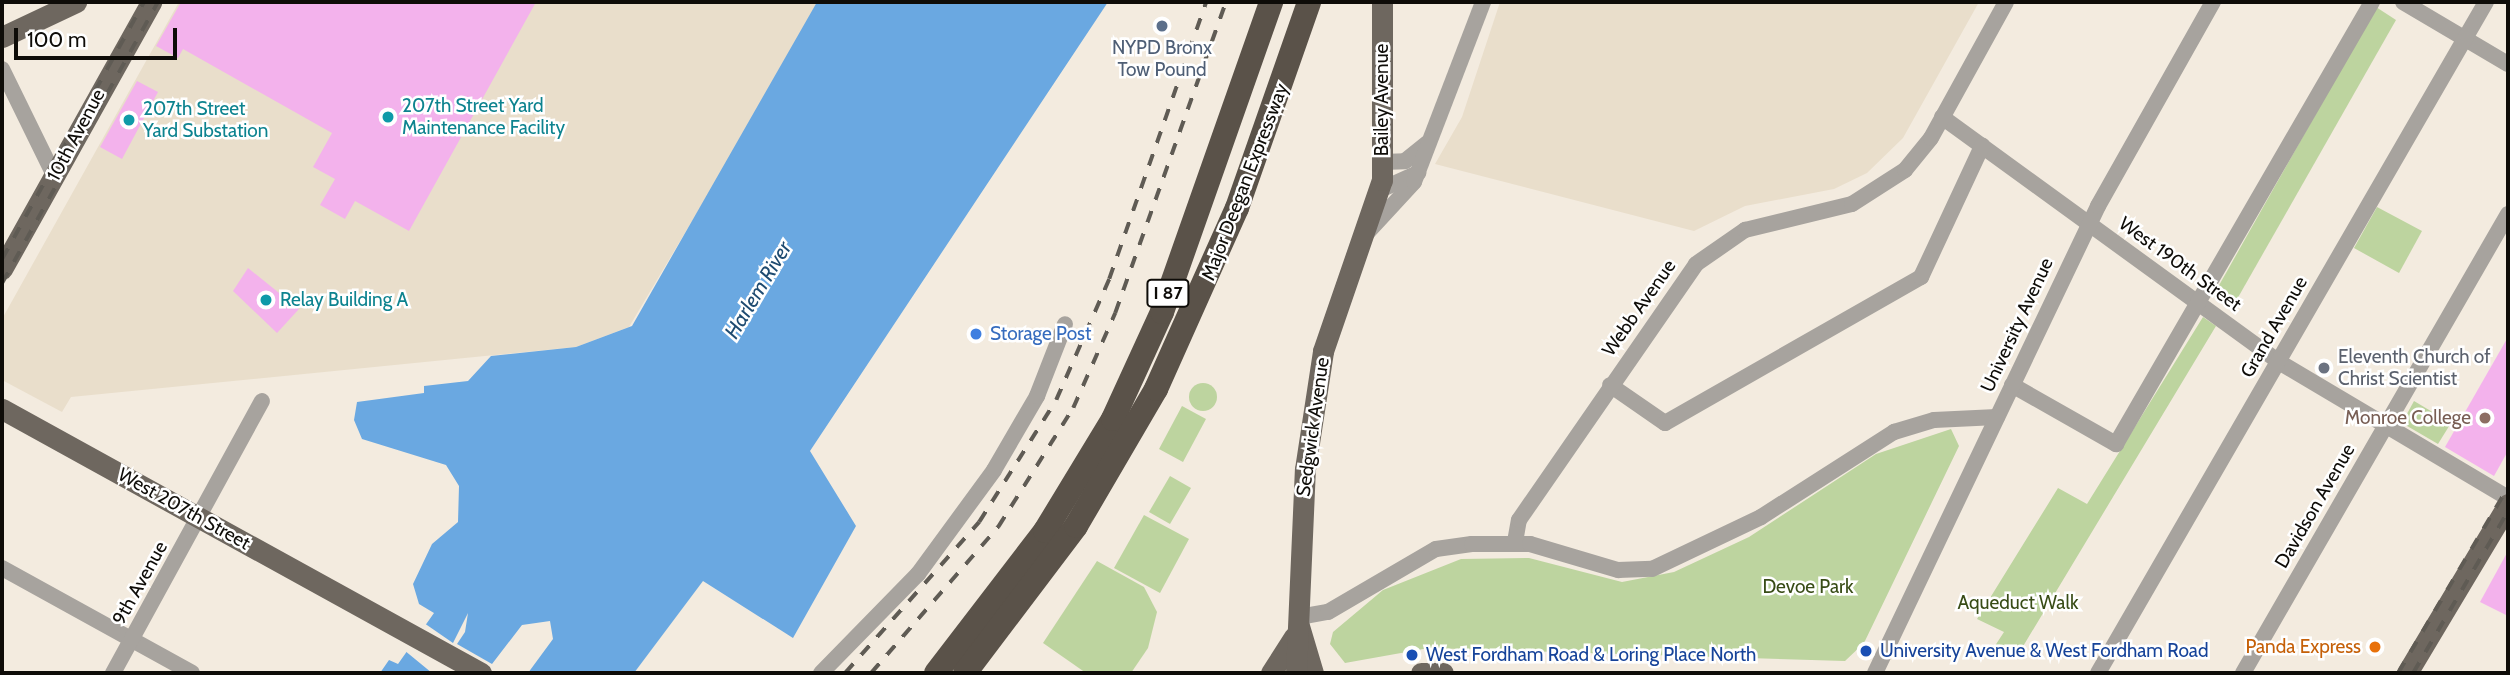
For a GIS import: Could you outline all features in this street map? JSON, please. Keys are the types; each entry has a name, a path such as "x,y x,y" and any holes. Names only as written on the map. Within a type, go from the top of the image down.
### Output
{"highway":[{"name":"Major Deegan Expressway","path":"936,673 1022,563 1084,472 1146,348 1271,2"},
{"name":"Major Deegan Expressway","path":"965,673 1053,559 1118,459 1187,325 1252,171 1309,2"},
{"path":"981,673 1053,559"},
{"path":"917,673 1022,563"}],"main road":[{"path":"2,37 76,2"},
{"name":"10th Avenue","path":"2,268 151,2"},
{"name":"Bailey Avenue","path":"1379,194 1382,162 1382,2"},
{"name":"Sedgwick Avenue","path":"1296,673 1304,480 1323,351 1379,194"},
{"name":"West 207th Street","path":"2,409 481,673"},
{"path":"2407,673 2508,504"},
{"path":"1271,673 1299,622"},
{"name":"Sedgwick Avenue","path":"1299,622 1313,673"},
{"path":"1421,673 1443,673"}],"street":[{"name":"Sedgwick Avenue","path":"1365,235 1418,173 1483,2"},
{"name":"Webb Avenue","path":"1515,542 1519,520 1683,280 1711,250 1759,224 1832,211 1872,194 1919,154 2006,2"},
{"name":"University Avenue","path":"1875,673 2089,224 2213,2"},
{"path":"2012,385 2116,444 2372,2"},
{"path":"2403,2 2508,64"},
{"name":"Grand Avenue","path":"2098,673 2486,2"},
{"path":"2,69 54,175"},
{"name":"West 190th Street","path":"1942,117 2279,362 2384,429 2508,498"},
{"path":"1382,162 1405,161 1429,141"},
{"path":"1610,385 1665,423 1921,277 1982,146"},
{"path":"1379,194 1418,173"},
{"name":"Davidson Avenue","path":"2243,673 2508,214"},
{"path":"821,673 918,574 994,470 1038,396 1065,324"},
{"name":"9th Avenue","path":"113,673 262,401"},
{"path":"1299,622 1328,612 1436,550 1515,542 1552,547 1618,570 1652,569 1760,517 1895,432 1958,416 1997,417"},
{"path":"2,568 192,673"}],"shaded area":[{"path":"179,2 821,4 629,327 576,347 71,397 62,412 2,380 2,319"},
{"path":"1500,2 1979,2 1903,138 1867,173 1834,189 1745,206 1694,231 1435,164 1462,117"}],"green space":[{"path":"2376,7 2396,20 2232,308 2213,296"},
{"path":"2377,207 2422,231 2399,273 2354,248"},
{"name":"Aqueduct Walk","path":"2203,317 2216,326 2016,658 1987,658 2004,632 1977,619 2058,488 2087,504"},
{"path":"1203,383 1213,387 1217,397 1213,407 1203,411 1193,407 1189,397 1193,387"},
{"path":"2414,401 2451,423 2438,444 2402,423"},
{"path":"1182,406 1206,419 1183,462 1159,449"},
{"name":"Devoe Park","path":"1951,429 1959,446 1864,643 1845,661 1429,648 1345,663 1330,644 1333,632 1383,590 1461,559 1529,558 1622,582 1674,572 1749,537 1876,454"},
{"path":"1170,476 1191,488 1170,524 1149,512"},
{"path":"1144,515 1189,539 1160,593 1114,568"},
{"path":"1097,561 1144,587 1157,612 1148,648 1131,673 1086,673 1043,643"}],"water":[{"name":"Harlem River","path":"817,2 1108,2 810,451 856,526 793,638 703,581 634,673 380,673 389,660 398,664 434,613 419,604 413,584 432,544 458,522 459,486 446,465 362,439 354,420 357,402 424,393 424,386 468,381 491,356 576,347 632,326"}],"pier":[{"path":"468,613 465,632 457,644 492,664 522,625 550,621 553,639 528,673 432,673 404,650 424,623 453,643"}],"building":[{"name":"207th Street Yard Maintenance Facility","path":"181,2 536,2 409,231 355,201 345,219 320,205 335,179 313,167 332,133 183,49 178,58 156,46"},
{"name":"207th Street Yard Substation","path":"137,81 158,92 122,159 100,147"},
{"name":"Relay Building A","path":"248,268 299,309 277,333 233,291"},
{"name":"Monroe College","path":"2508,337 2508,451 2494,476 2445,447"},
{"path":"2508,551 2508,616 2480,602"}],"railway":[{"path":"2,259 144,2"},
{"path":"2,283 158,2"},
{"path":"845,673 979,522 1056,400 1109,279 1206,2"},
{"path":"871,673 998,527 1073,408 1115,313 1226,2"},
{"path":"2398,673 2508,487"},
{"path":"2413,673 2508,511"}],"place":[{"name":"NYPD Bronx Tow Pound","path":"1162,26"},
{"name":"207th Street Yard Maintenance Facility","path":"388,117"},
{"name":"207th Street Yard Substation","path":"129,120"},
{"name":"Relay Building A","path":"266,300"},
{"name":"Storage Post","path":"976,334"},
{"name":"Eleventh Church of Christ Scientist","path":"2324,368"},
{"name":"Monroe College","path":"2485,418"},
{"name":"Panda Express","path":"2375,647"},
{"name":"University Avenue & West Fordham Road","path":"1866,651"},
{"name":"West Fordham Road & Loring Place North","path":"1412,655"}]}
